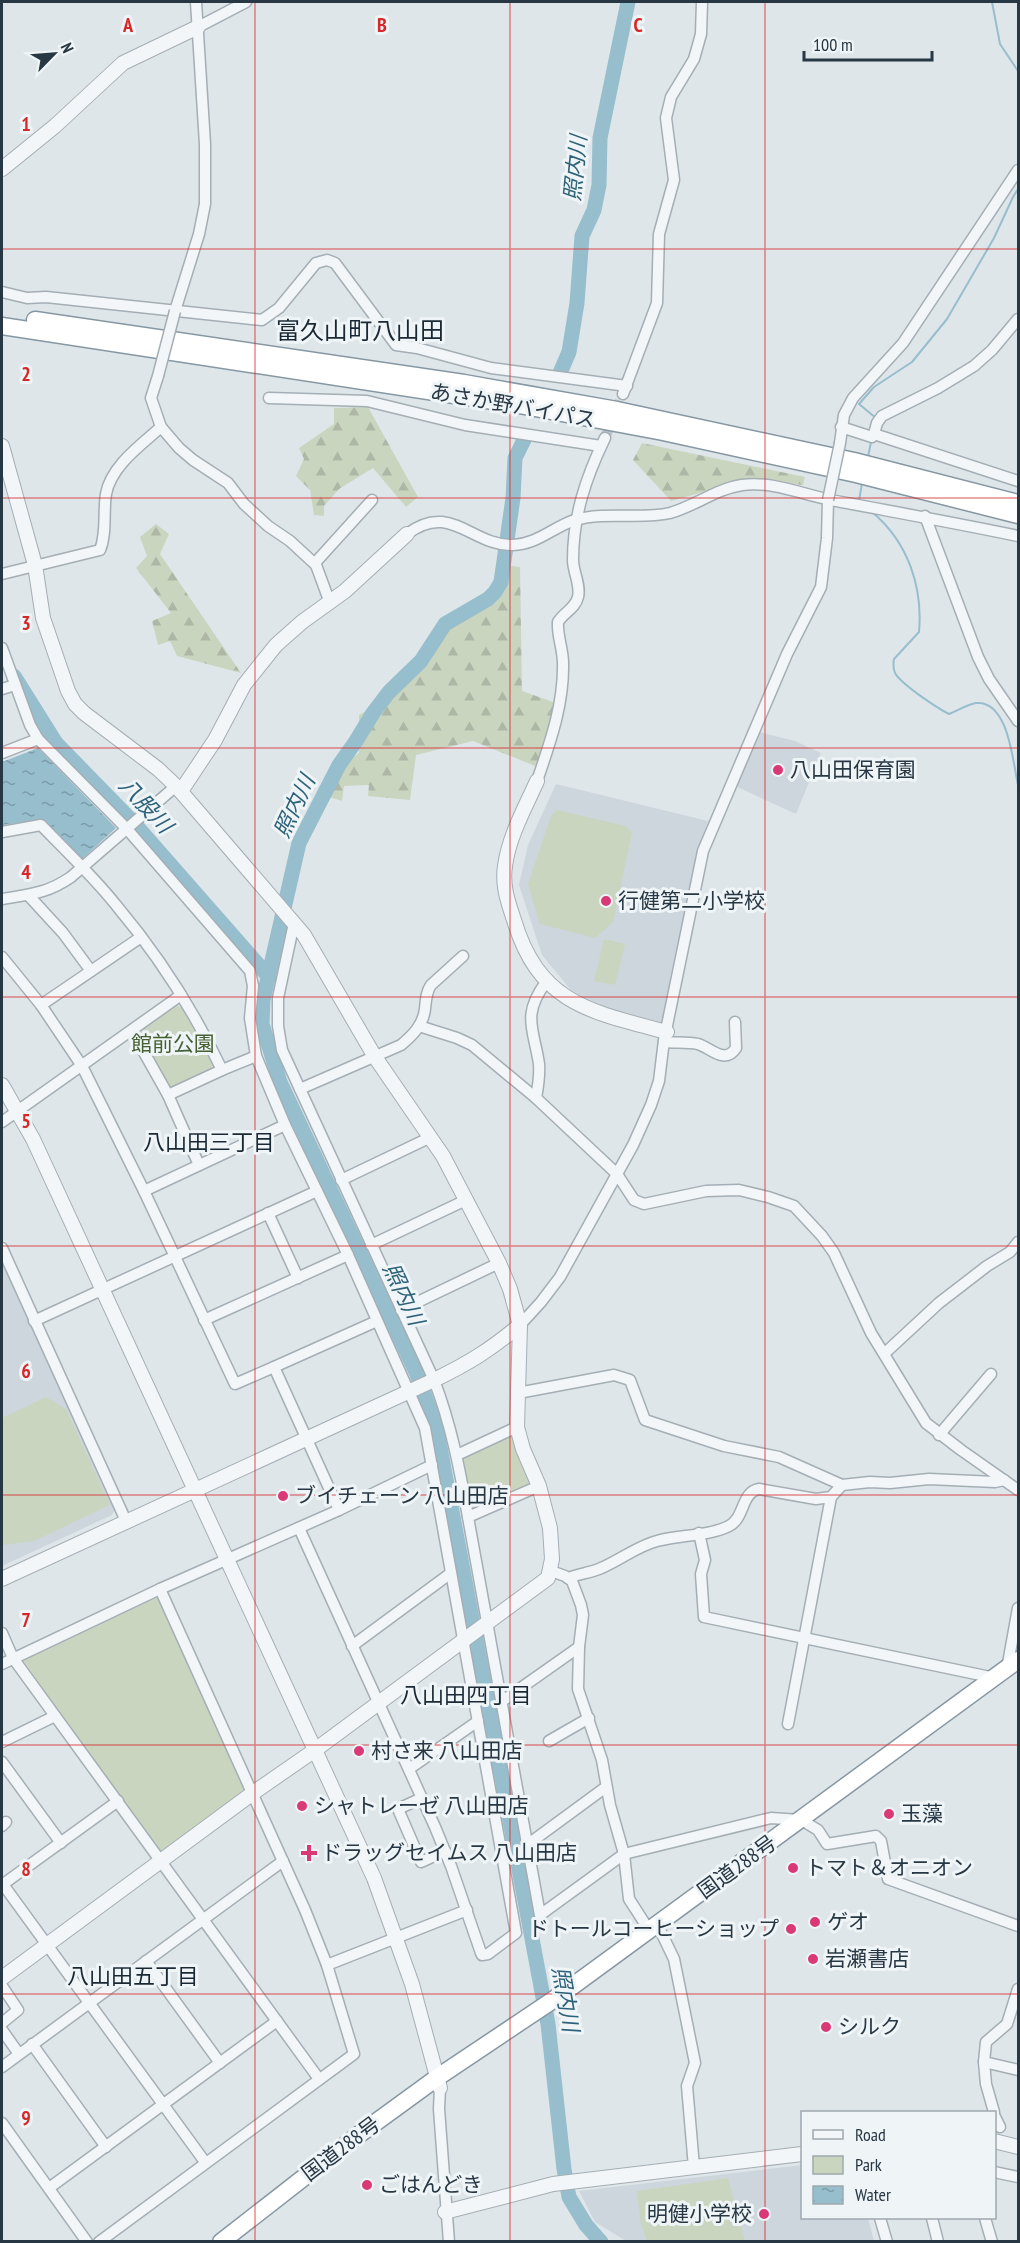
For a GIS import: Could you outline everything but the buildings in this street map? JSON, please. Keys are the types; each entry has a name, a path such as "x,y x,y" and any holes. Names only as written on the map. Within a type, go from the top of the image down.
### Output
{"highway":[{"name":"あさか野バイパス","path":"2,315 464,383 617,410 854,460 1018,502"},
{"name":"あさか野バイパス","path":"2,326 519,405 856,474 1018,515"},
{"name":"国道288号","path":"804,1822 1010,1669"},
{"name":"国道288号","path":"221,2241 259,2214 329,2157 561,1999 919,1739 1010,1669"},
{"name":"国道288号","path":"233,2241 439,2083"}],"street":[{"path":"196,2 205,144 205,204 199,234 151,398 161,427 193,460 228,483 244,504 315,563 330,603"},
{"path":"2,169 54,126 123,63 246,2"},
{"path":"2,292 27,298 46,297 262,320 279,308 315,263 327,260 335,263 396,345 417,348 491,368 625,390 657,303 659,234 674,180 666,118 671,97 694,59 701,34 702,2"},
{"path":"2,1579 476,1359 494,1348 520,1325 560,1277 633,1145 656,1093 692,895 703,851 787,654 821,586 827,538 828,500 844,414 853,398 903,343 1018,170"},
{"path":"874,434 882,416 938,388 981,360 1018,319"},
{"path":"269,398 367,401 465,425 603,442 579,503 575,520 573,563 579,592 572,608 558,622 563,664 554,729 537,781 515,830 506,859 503,884 523,948 535,968 546,982 574,1002 665,1037 698,1044 717,1055 728,1054 736,1048 735,1022"},
{"path":"2,574 100,550 109,485 135,450 161,427"},
{"path":"841,427 872,437 874,434 1018,481"},
{"path":"2,446 35,565 43,618 68,691 75,704 179,788 304,935 375,1057 431,1137 499,1263 510,1289 520,1325 517,1427 538,1486 552,1546 551,1570 548,1578 2,1978"},
{"path":"2,899 29,896 57,886 179,788 215,740 244,685 276,645 302,622 330,603 407,534 430,522 445,522 496,544 513,545 538,540 575,520 621,514 668,513 741,485 771,485 828,500 925,516 1018,536"},
{"path":"315,563 372,500"},
{"path":"925,516 978,657 989,679 1018,720"},
{"path":"2,648 30,725 38,739 127,829 250,971 253,986 250,1018 256,1056 285,1125 348,1256 425,1428 516,1933 490,1953 482,1955 445,1851 298,1528"},
{"path":"2,689 15,685"},
{"path":"2,752 38,739"},
{"path":"2,832 41,825 82,867 115,903 141,937 181,995 222,1070"},
{"path":"29,896 63,933 91,971"},
{"path":"294,923 280,983 277,1011 282,1050 434,1380 445,1409 457,1455 540,1915 624,1854 771,1818 804,1822 818,1830 827,1844 876,1836 881,1841 888,1879 1018,1926"},
{"path":"41,1005 141,937"},
{"path":"300,1089 401,1045 415,1033 419,1026 431,985 463,956"},
{"path":"2,957 41,1005 82,1066 235,1384 377,1321"},
{"path":"536,1098 539,1067 530,1019 538,993 546,982"},
{"path":"2,1122 181,995"},
{"path":"419,1026 457,1038 472,1046 536,1098 617,1173 634,1200 644,1204 706,1191 739,1191 768,1197 794,1206 822,1236 834,1253 871,1333 922,1418 939,1435 1018,1490"},
{"path":"132,1031 168,1095 199,1165"},
{"path":"168,1095 256,1056"},
{"path":"2,1085 33,1139 104,1289 374,1878 397,1937 427,2031 439,2083 445,2212 449,2241"},
{"path":"144,1191 285,1125"},
{"path":"341,1180 431,1137"},
{"path":"34,1321 317,1191"},
{"path":"371,1245 466,1200"},
{"path":"268,1213 298,1278"},
{"path":"885,1353 939,1303 987,1266 1010,1252 1018,1242"},
{"path":"2,1248 126,1521"},
{"path":"204,1320 348,1256"},
{"path":"401,1310 499,1263"},
{"path":"274,1367 339,1510"},
{"path":"939,1435 991,1374"},
{"path":"518,1393 614,1375 630,1380 645,1420 724,1446 779,1457 842,1485 929,1479 995,1482 1004,1480"},
{"path":"457,1455 517,1427"},
{"path":"2,1664 432,1465"},
{"path":"788,1724 831,1497 842,1485"},
{"path":"468,1516 538,1486"},
{"path":"568,1578 598,1569 656,1541 683,1538 724,1528 734,1523 753,1490 759,1489 816,1499 831,1497"},
{"path":"699,1533 705,1560 701,1574 704,1617 805,1637 1010,1669 1018,1608"},
{"path":"551,1570 568,1578 577,1592 582,1610 577,1683 602,1760 606,1787 624,1854 629,1899 674,1959 694,2063 687,2086 694,2167"},
{"path":"352,1646 452,1574"},
{"path":"99,2241 354,2054 327,1965 284,1861 160,1589"},
{"path":"2,1633 13,1658 319,2079"},
{"path":"501,1702 579,1647"},
{"path":"2,1742 56,1716"},
{"path":"549,1741 589,1718"},
{"path":"409,1769 478,1721"},
{"path":"2,1762 60,1843"},
{"path":"527,1845 606,1787"},
{"path":"422,1798 398,1809 421,1862 445,1851"},
{"path":"118,1801 2,1884 205,2162"},
{"path":"2,2067 284,1861"},
{"path":"327,1965 467,1910"},
{"path":"146,1961 220,2063"},
{"path":"2,1986 18,2010 2,2023"},
{"path":"993,2111 986,2084 984,2062 986,2042 1013,2025 1018,1989"},
{"path":"49,2188 277,2021"},
{"path":"2,2030 19,2054"},
{"path":"32,2044 106,2147"},
{"path":"984,2062 1018,2070"},
{"path":"2,2123 87,2241"},
{"path":"997,2134 1018,2146"},
{"path":"445,2212 558,2184 801,2154"},
{"path":"996,2172 1018,2177"},
{"path":"881,2219 887,2241"},
{"path":"932,2219 938,2241"},
{"path":"986,2219 992,2241"}],"shaded area":[{"name":"八山田保育園","path":"759,732 795,741 821,753 796,814 735,786"},
{"name":"行健第二小学校","path":"556,784 708,821 698,852 671,974 664,1023 607,1008 582,997 571,990 542,955 519,885 528,845"},
{"path":"2,1262 115,1509 112,1515 2,1566"},
{"path":"801,2165 801,2219 868,2219 874,2241 626,2241 595,2222 579,2191"}],"green space":[{"path":"368,407 418,497 406,507 373,468 339,489 324,506 324,516 314,515 310,490 296,476 304,459 299,448 334,424 334,408"},
{"path":"642,443 805,477 803,485 750,479 671,501 633,460"},
{"path":"156,524 169,534 160,554 241,673 177,656 170,641 158,645 152,621 171,613 136,568 147,556 140,537"},
{"path":"504,565 520,567 522,691 556,703 540,768 473,741 416,755 410,800 368,796 369,785 344,786 342,801 329,797 340,767 359,753 359,715 387,699 421,665 429,663 448,625 491,592"},
{"path":"557,810 626,826 632,833 613,922 595,938 540,924 528,884 551,816"},
{"path":"604,939 625,944 615,985 594,981"},
{"name":"館前公園","path":"177,1005 182,1008 213,1065 211,1071 173,1088 168,1087 139,1034 139,1029"},
{"path":"46,1397 66,1409 110,1505 34,1541 2,1545 2,1418"},
{"path":"512,1435 532,1482 529,1486 475,1511 471,1509 462,1461 464,1457"},
{"path":"158,1597 247,1790 160,1855 22,1659"},
{"path":"728,2178 745,2241 647,2241 641,2225 637,2191"}],"water":[{"path":"38,748 116,828 82,859 43,820 2,825 2,762"}],"waterway":[{"name":"照内川","path":"560,373 569,352 577,303 582,236 594,210 599,185 600,138 628,2"},
{"path":"992,2 1000,44 1018,71"},
{"path":"876,418 859,404 874,387 912,362 947,319 994,238 1018,189"},
{"name":"照内川","path":"524,440 515,458 513,498 501,582 488,599 445,624 421,661 389,692 339,765 299,843 263,1000 262,1024 280,1082 416,1372 436,1426 548,2024 569,2197 586,2225 601,2242"},
{"path":"868,457 871,442"},
{"path":"859,501 862,483"},
{"path":"872,512 885,524 904,551 911,566 918,598 919,632 894,659 895,673 912,689 949,714 976,703 987,705 996,712 1008,735 1018,785"},
{"name":"八股川","path":"14,676 56,743 133,822 269,977"}],"tunnel":[{"path":"605,438 623,394"}],"place":[{"name":"八山田保育園","path":"778,770"},
{"name":"行健第二小学校","path":"606,901"},
{"name":"ブイチェーン 八山田店","path":"283,1496"},
{"name":"村さ来 八山田店","path":"359,1751"},
{"name":"シャトレーゼ 八山田店","path":"302,1806"},
{"name":"玉藻","path":"889,1814"},
{"name":"ドラッグセイムス 八山田店","path":"309,1853"},
{"name":"トマト＆オニオン","path":"793,1868"},
{"name":"ゲオ","path":"815,1922"},
{"name":"ドトールコーヒーショップ","path":"791,1929"},
{"name":"岩瀬書店","path":"813,1959"},
{"name":"シルク","path":"826,2027"},
{"name":"ごはんどき","path":"367,2185"},
{"name":"明健小学校","path":"764,2214"}],"district":[{"name":"富久山町八山田","path":"360,331"},
{"name":"八山田三丁目","path":"209,1142"},
{"name":"八山田四丁目","path":"466,1695"},
{"name":"八山田五丁目","path":"133,1976"}]}
